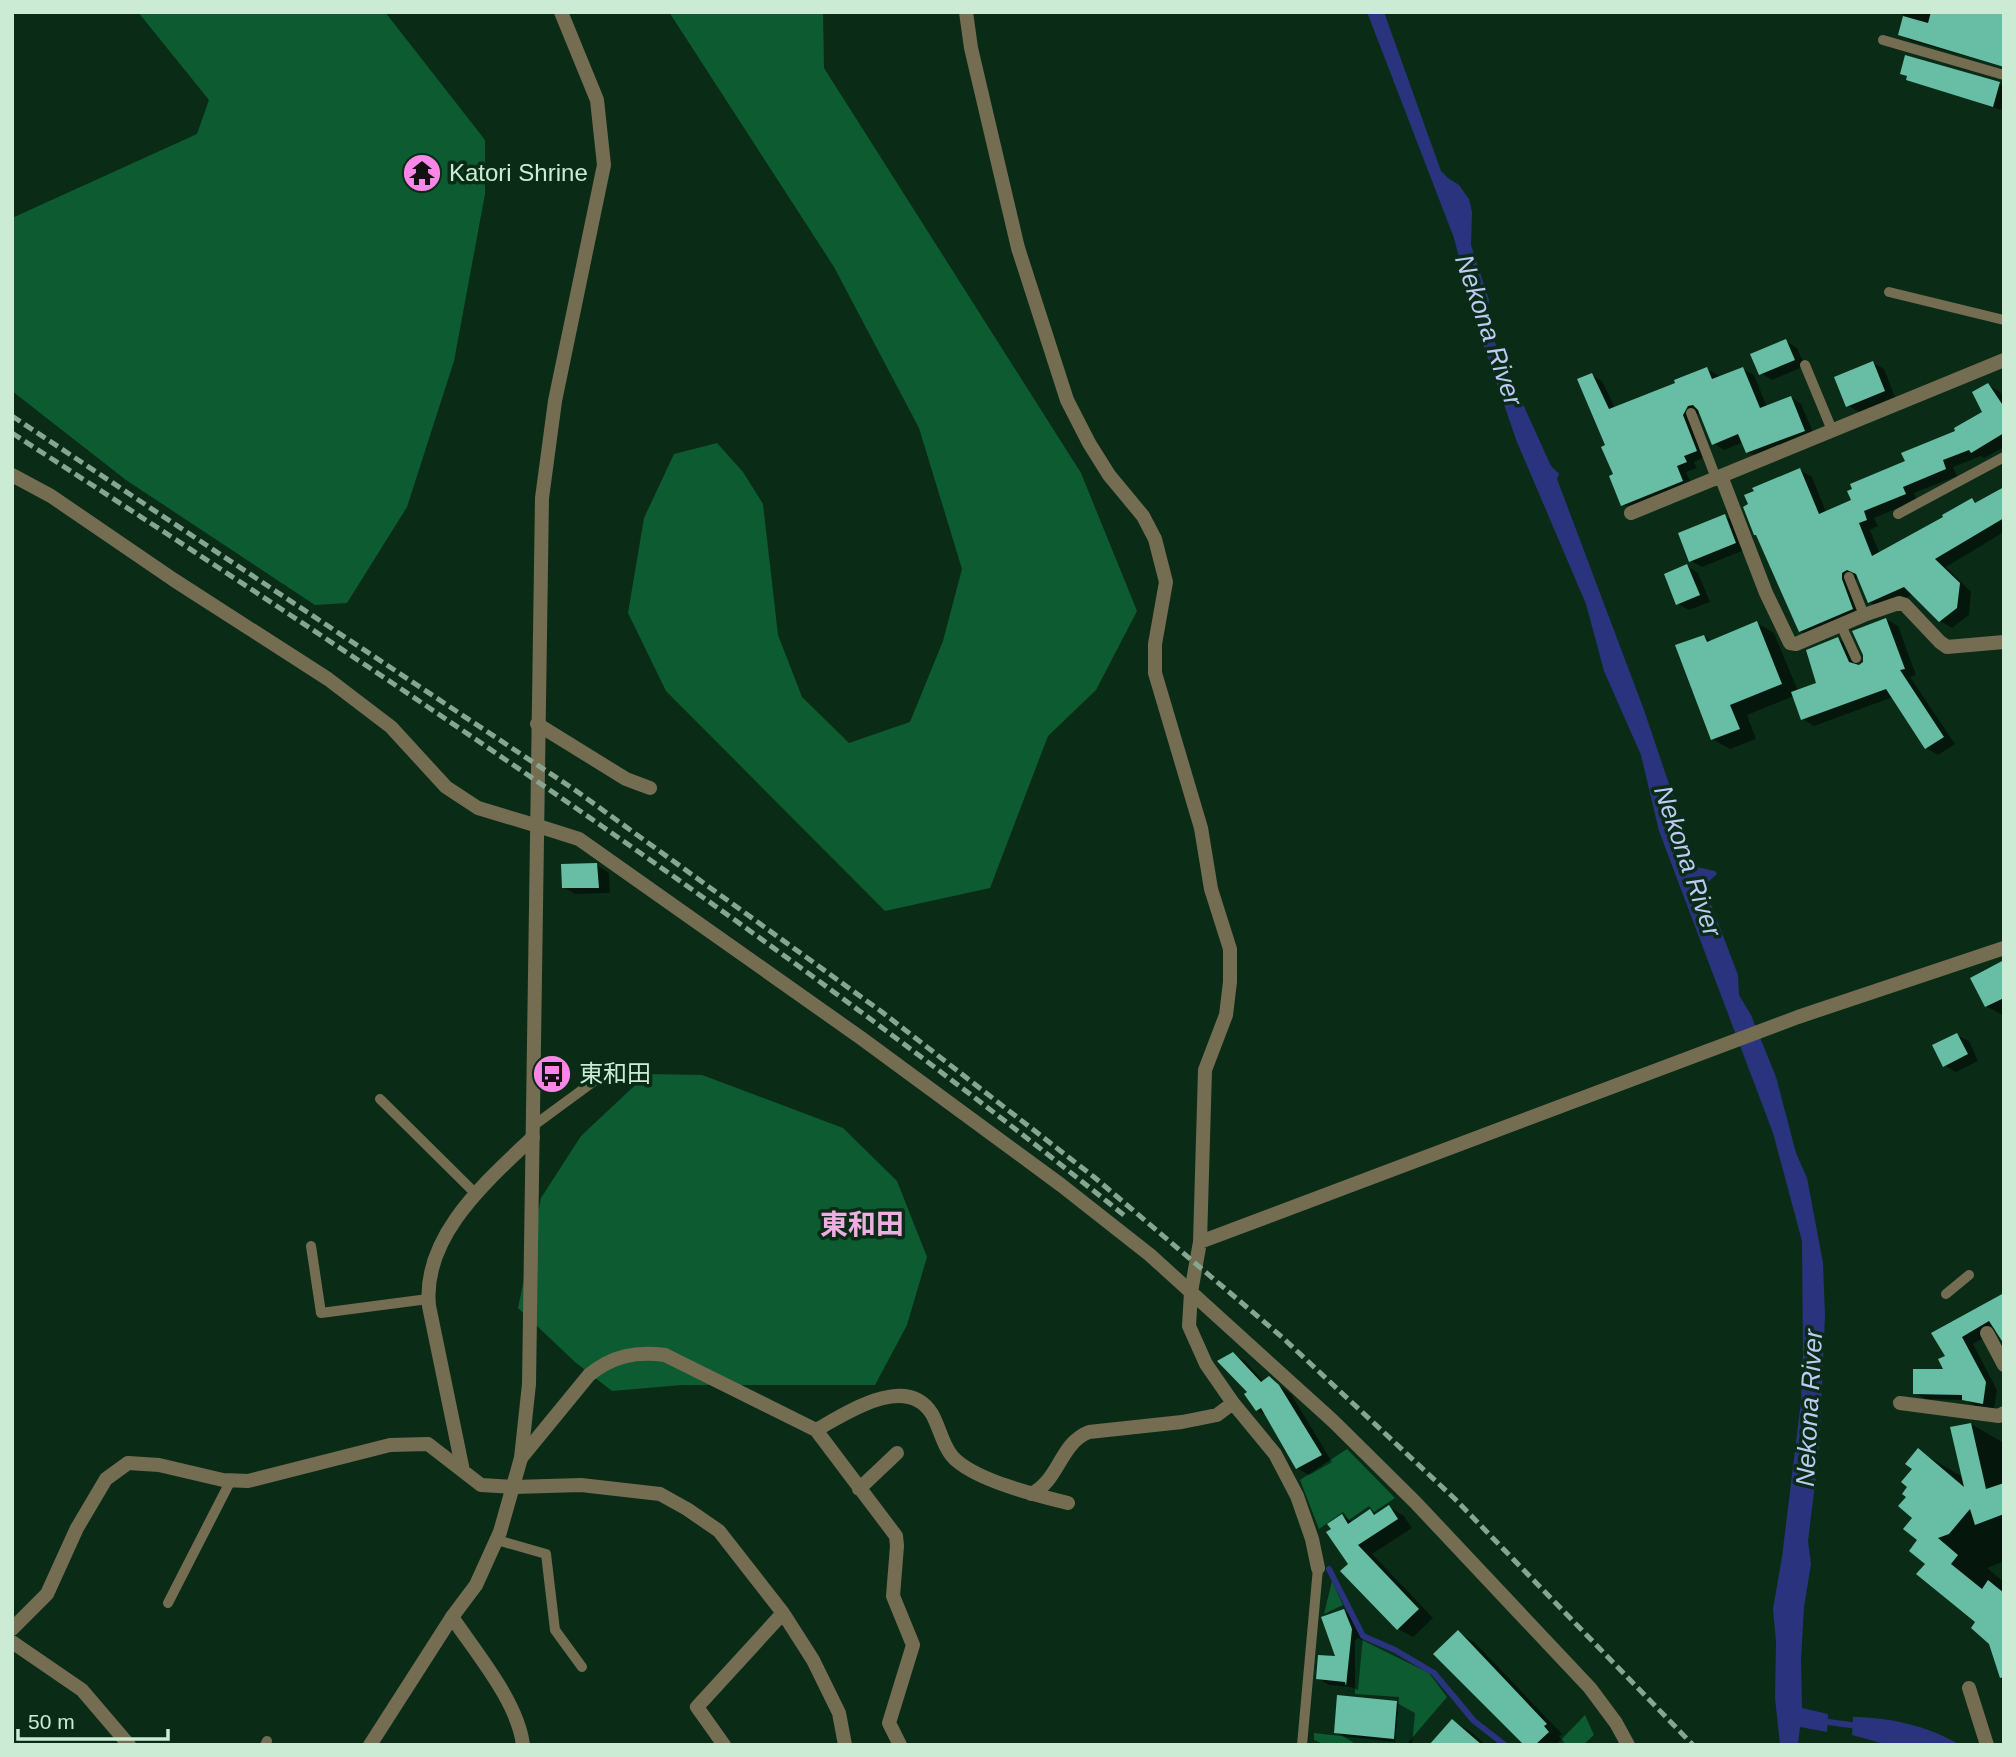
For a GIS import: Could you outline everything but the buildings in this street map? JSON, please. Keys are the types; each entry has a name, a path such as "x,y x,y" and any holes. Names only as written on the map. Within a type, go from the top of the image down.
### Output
{"street":[{"path":"370,1745 452,1617 476,1585 497,1540 521,1458 528,1384 538,826 540,536 546,451 604,165 597,100 561,12"},
{"path":"965,12 1018,248 1067,400 1109,475 1143,516 1155,539 1166,582 1155,644 1155,673 1200,828 1211,889 1230,949 1226,1015 1205,1070 1200,1242 1191,1292 1189,1326 1206,1364 1233,1403 1275,1454 1297,1496 1312,1539 1318,1568"},
{"path":"1632,513 2004,360"},
{"path":"12,475 51,496 174,580 328,679 391,727 446,787 478,808 579,839 850,1030 1061,1185 1150,1255 1333,1421 1415,1502 1590,1688 1616,1723 1628,1745"},
{"path":"1718,477 1766,593 1790,643 1796,644 1899,603 1905,605 1947,647 2004,642"},
{"path":"537,724 626,779 650,788"},
{"path":"1200,1242 1798,1017 1877,996 2004,948"},
{"path":"463,1471 427,1290 440,1245 475,1193 533,1132"},
{"path":"1987,1333 2004,1365"},
{"path":"521,1458 589,1375 600,1366 622,1356 646,1352 665,1355 816,1430 896,1536 893,1596 914,1645 888,1724 900,1745"},
{"path":"816,1430 863,1404 888,1396 906,1397 920,1402 931,1412 954,1459 968,1469 1031,1494 1068,1503"},
{"path":"1031,1494 1049,1481 1077,1437 1089,1432 1182,1422 1217,1415 1233,1403"},
{"path":"1900,1403 1998,1416 2004,1413"},
{"path":"12,1629 47,1594 76,1528 106,1479 128,1463 159,1465 248,1481 390,1445 428,1444 481,1485 581,1485 660,1494 719,1531 783,1613 813,1660 839,1713 845,1745"},
{"path":"859,1489 897,1453"},
{"path":"724,1745 697,1707 783,1613"},
{"path":"452,1617 502,1692 516,1719 523,1745"},
{"path":"12,1642 82,1690 129,1745"},
{"path":"1969,1688 1987,1745"}],"lane":[{"path":"1883,40 2004,75"},
{"path":"1889,292 2004,320"},
{"path":"1805,365 1832,430"},
{"path":"1691,413 1718,477"},
{"path":"1898,514 2004,457"},
{"path":"1849,577 1864,615"},
{"path":"1842,625 1856,658"},
{"path":"533,1132 612,1068"},
{"path":"380,1100 475,1193"},
{"path":"311,1246 321,1313 428,1299"},
{"path":"1946,1294 1969,1275"},
{"path":"168,1604 231,1480"},
{"path":"497,1540 546,1554 555,1630 582,1667"},
{"path":"1303,1745 1318,1568"}],"green space":[{"path":"138,12 385,12 485,140 485,194 454,361 407,507 347,603 315,605 126,480 12,391 12,218 197,134 209,100"},
{"path":"669,12 823,12 824,68 1081,473 1137,611 1096,690 1048,736 990,888 885,911 666,691 628,613 644,518 674,454 717,443 743,472 763,504 778,635 802,697 849,743 910,722 943,641 962,569 919,428 834,267"},
{"path":"647,1074 702,1075 843,1128 897,1181 927,1257 907,1325 875,1385 682,1385 612,1391 575,1362 518,1308 541,1198 581,1136"},
{"path":"1347,1449 1395,1498 1374,1512 1369,1506 1349,1520 1343,1512 1319,1529 1300,1480"},
{"path":"1332,1581 1343,1605 1324,1614"},
{"path":"1358,1638 1429,1673 1447,1697 1406,1745 1326,1745 1314,1740 1314,1733 1395,1742 1399,1697 1355,1694 1355,1641"},
{"path":"1585,1715 1594,1735 1583,1745 1556,1745"}],"water":[{"name":"Nekona River","path":"1367,12 1384,12 1441,171 1459,185 1469,199 1472,212 1471,245 1489,300 1488,327 1551,466 1559,474 1557,479 1644,710 1697,867 1715,871 1717,874 1704,886 1738,975 1739,995 1751,1015 1776,1077 1796,1153 1807,1178 1823,1263 1825,1316 1819,1452 1808,1541 1811,1564 1804,1607 1802,1708 1828,1714 1827,1732 1800,1727 1798,1745 1780,1745 1775,1698 1776,1642 1773,1609 1801,1401 1802,1241 1773,1133 1659,831 1641,755 1604,671 1586,604 1517,442 1476,324 1454,238"},
{"path":"1853,1717 1908,1724 1960,1745 1889,1745 1852,1735"}],"waterway":[{"path":"1329,1569 1363,1636 1395,1650 1434,1673 1474,1721 1505,1745"},
{"path":"1821,1721 1858,1726"}],"railway":[{"path":"12,416 575,790 882,1012 1094,1177 1283,1338 1455,1499 1693,1745"},
{"path":"12,433 297,619 579,810 856,1008 1125,1216"}],"place":[{"name":"Katori Shrine","path":"422,173"},
{"name":"東和田","path":"552,1074"}],"district":[{"name":"東和田","path":"862,1224"}]}
